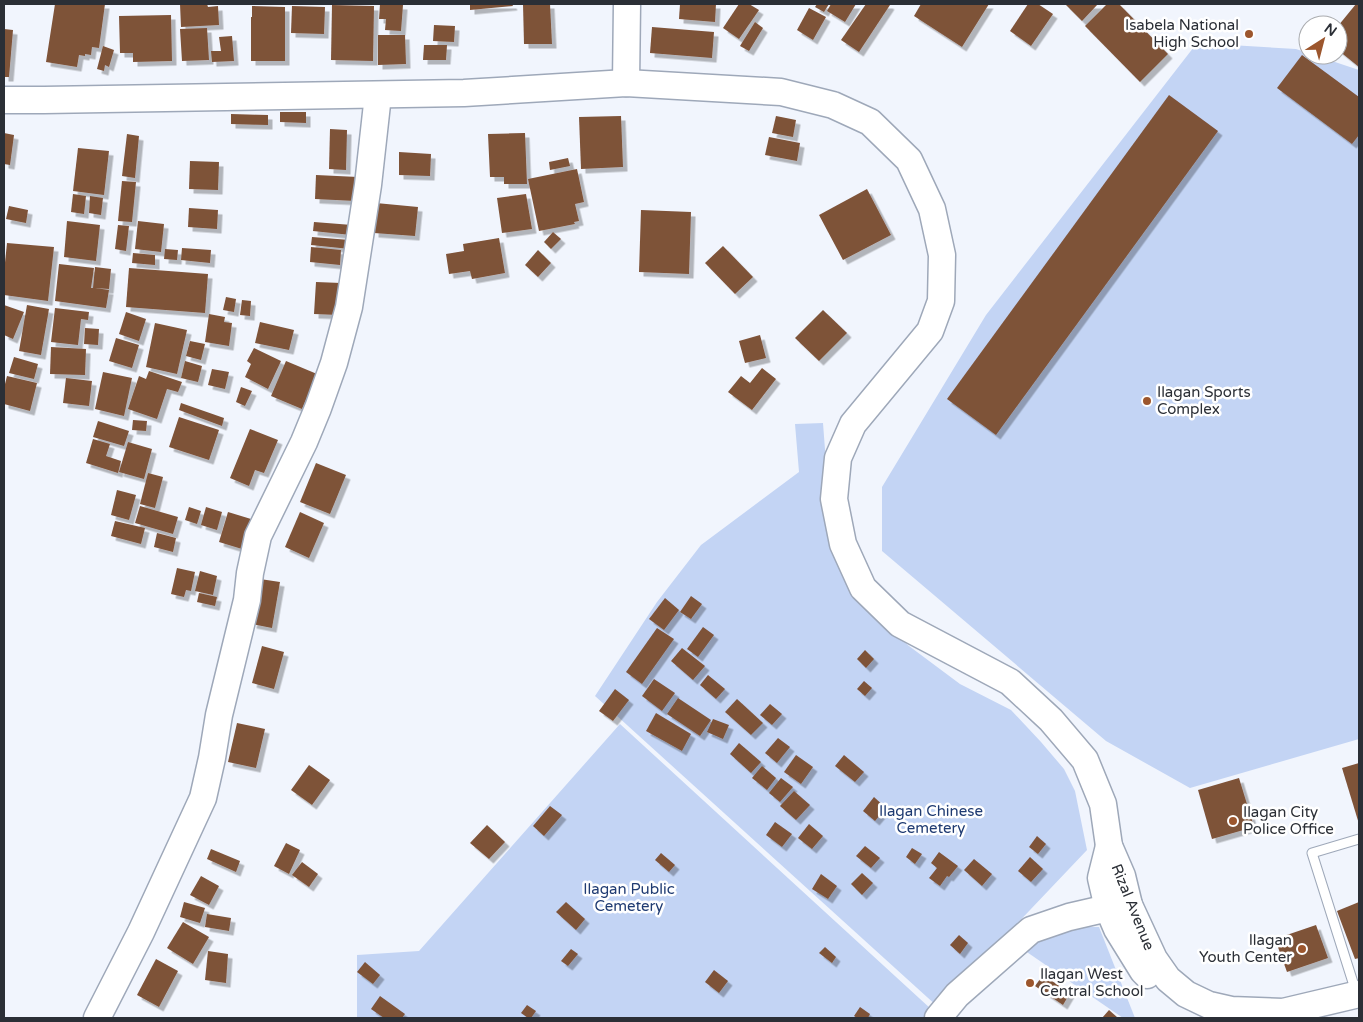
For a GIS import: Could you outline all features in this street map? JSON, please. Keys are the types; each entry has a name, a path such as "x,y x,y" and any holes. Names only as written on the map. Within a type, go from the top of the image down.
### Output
{"main road":[{"path":"4,100 464,93 626,83 627,4"},
{"name":"Rizal Avenue","path":"626,83 781,92 833,105 870,122 909,160 932,209 942,255 941,301 930,331 853,424 838,458 834,499 843,544 863,588 900,624 1010,682 1051,720 1085,760 1103,804 1109,846 1101,878 1168,979 1186,994 1209,1005 1271,1015 1359,1000"},
{"path":"97,1018 141,932 203,798 219,715 247,600 250,572 258,536 304,442 318,408 334,363 349,307 368,184 378,95"},
{"path":"938,1018 957,994 1030,930 1069,917 1118,906"},
{"name":"Rizal Avenue","path":"1118,906 1117,929 1143,971 1177,1008 1205,1018"},
{"path":"1326,1018 1359,1000"}],"lane":[{"path":"1359,839 1312,853 1359,1000"}],"green space":[{"name":"Ilagan Sports Complex","path":"1197,43 1296,49 1298,50 1298,65 1344,65 1359,70 1359,739 1190,788 1106,741 882,551 882,487 986,315"},
{"name":"Ilagan Chinese Cemetery","path":"823,423 827,476 859,602 909,646 960,684 1011,710 1041,742 1064,769 1075,791 1087,850 938,1007 595,696 657,602 701,545 799,472 795,424"},
{"name":"Ilagan Public Cemetery","path":"620,724 931,1009 923,1018 357,1018 357,955 419,951"},
{"path":"1060,927 1099,927 1135,1018 1123,1018 1021,948"}],"building":[{"path":"55,4 105,4 99,48 92,47 91,55 79,55 77,67 46,62"},
{"path":"180,4 207,4 208,7 218,6 219,25 181,27"},
{"path":"380,4 403,5 401,31 385,30 386,19 379,19"},
{"path":"470,4 512,4 513,6 470,10"},
{"path":"523,4 550,4 552,44 524,44"},
{"path":"680,4 716,4 715,22 679,19"},
{"path":"739,4 749,4 759,10 739,39 723,28"},
{"path":"817,4 829,4 824,12 815,7"},
{"path":"831,4 856,4 845,22 827,11"},
{"path":"866,4 890,5 859,52 841,40"},
{"path":"921,4 989,4 962,47 914,16"},
{"path":"1028,4 1038,4 1053,14 1031,46 1010,31"},
{"path":"1065,4 1098,4 1082,21"},
{"path":"1107,4 1119,4 1168,54 1140,82 1085,26"},
{"path":"1356,4 1359,4 1359,67 1348,58 1347,15"},
{"path":"332,5 374,6 373,61 331,60"},
{"path":"252,6 285,7 285,61 251,61"},
{"path":"292,6 325,7 324,34 291,33"},
{"path":"809,8 826,17 813,40 797,30"},
{"path":"171,15 172,61 133,62 133,53 120,53 119,16"},
{"path":"755,22 763,28 749,51 740,46"},
{"path":"434,25 455,26 454,42 433,41"},
{"path":"652,27 714,32 712,58 650,53"},
{"path":"207,28 209,60 182,61 180,29"},
{"path":"4,29 13,30 9,77 4,77"},
{"path":"378,35 405,35 406,64 378,65"},
{"path":"232,36 234,61 212,62 211,51 221,51 219,37"},
{"path":"424,45 447,45 446,60 423,60"},
{"path":"103,46 114,50 109,67 105,65 104,71 97,69"},
{"path":"1298,60 1298,65 1316,65 1359,97 1359,135 1352,144 1277,88"},
{"path":"1169,95 1218,131 996,435 947,399"},
{"path":"280,112 306,112 306,123 280,122"},
{"path":"231,114 268,115 268,125 231,124"},
{"path":"621,116 623,167 581,169 579,117"},
{"path":"776,116 796,120 793,137 772,133"},
{"path":"330,129 347,130 346,170 329,169"},
{"path":"4,133 14,135 10,165 4,164"},
{"path":"525,133 527,184 504,184 504,177 490,177 488,134"},
{"path":"127,134 139,136 135,178 122,176"},
{"path":"769,137 800,143 797,161 765,155"},
{"path":"78,148 109,151 104,195 73,191"},
{"path":"399,152 431,154 430,176 399,175"},
{"path":"568,158 570,166 550,170 549,162"},
{"path":"190,161 219,162 218,190 189,189"},
{"path":"577,169 584,202 575,204 579,221 574,222 575,224 539,231 528,179"},
{"path":"316,175 358,177 356,201 315,199"},
{"path":"122,181 136,182 132,222 118,221"},
{"path":"867,189 891,235 843,260 819,215"},
{"path":"73,194 86,196 84,214 71,212"},
{"path":"526,194 532,229 502,233 497,198"},
{"path":"90,196 103,198 101,215 89,213"},
{"path":"376,203 418,207 415,236 374,233"},
{"path":"9,206 28,210 26,223 6,219"},
{"path":"189,208 218,210 217,229 188,227"},
{"path":"641,210 691,212 689,274 639,272"},
{"path":"67,221 100,225 96,261 64,257"},
{"path":"138,221 164,224 161,252 135,249"},
{"path":"314,222 352,225 351,235 313,231"},
{"path":"118,225 129,226 126,251 115,249"},
{"path":"553,232 561,239 551,249 544,242"},
{"path":"312,237 350,240 350,249 311,245"},
{"path":"499,238 505,273 472,279 470,271 449,274 446,254 464,251 463,244"},
{"path":"7,243 54,247 48,301 4,295"},
{"path":"723,246 753,277 735,294 705,263"},
{"path":"311,247 341,250 340,265 310,262"},
{"path":"182,248 211,250 210,263 181,260"},
{"path":"165,249 178,250 177,260 164,259"},
{"path":"538,250 551,263 538,277 525,265"},
{"path":"133,253 155,255 155,265 132,263"},
{"path":"59,264 94,268 91,288 93,288 95,267 111,269 109,289 95,288 109,290 106,308 55,301"},
{"path":"129,268 208,274 205,313 126,307"},
{"path":"316,282 341,283 339,315 314,314"},
{"path":"226,297 236,299 234,312 223,310"},
{"path":"242,300 251,301 250,316 240,315"},
{"path":"4,305 24,312 13,339 4,335"},
{"path":"27,305 49,309 41,355 19,351"},
{"path":"55,308 89,312 88,320 81,319 78,345 51,342"},
{"path":"823,310 847,333 819,361 795,338"},
{"path":"126,312 146,319 139,341 119,334"},
{"path":"209,314 225,317 224,322 232,323 229,346 205,342"},
{"path":"260,322 294,330 289,350 255,343"},
{"path":"155,323 187,330 177,374 146,367"},
{"path":"85,328 99,329 98,345 84,344"},
{"path":"760,335 766,358 745,363 739,341"},
{"path":"116,338 139,345 132,368 109,361"},
{"path":"190,341 205,344 201,360 186,356"},
{"path":"51,347 86,349 85,375 50,374"},
{"path":"254,348 281,361 268,389 245,377 251,364 247,361"},
{"path":"14,357 38,364 34,379 9,373"},
{"path":"185,361 202,366 198,382 181,378"},
{"path":"286,361 317,374 302,409 271,396"},
{"path":"762,368 776,379 752,410 728,392 741,376 750,383"},
{"path":"212,369 229,372 225,389 208,385"},
{"path":"149,371 182,382 178,392 167,389 157,419 128,409 139,376 146,379"},
{"path":"103,372 132,378 124,416 95,409"},
{"path":"7,376 37,383 30,411 4,404 4,388"},
{"path":"66,378 92,381 89,406 63,403"},
{"path":"241,387 252,391 245,406 236,402"},
{"path":"181,403 224,418 222,426 179,410"},
{"path":"179,417 219,430 209,460 169,447"},
{"path":"133,420 147,421 146,431 132,430"},
{"path":"98,421 129,431 124,446 93,437"},
{"path":"250,429 278,440 264,473 255,470 249,486 230,478"},
{"path":"93,439 110,444 106,456 121,461 118,473 86,463"},
{"path":"128,442 152,449 144,479 119,472"},
{"path":"316,463 346,475 330,514 300,502"},
{"path":"148,473 163,477 155,508 140,504"},
{"path":"117,490 136,495 129,520 111,515"},
{"path":"140,506 178,517 173,534 135,523"},
{"path":"189,507 201,511 197,524 185,520"},
{"path":"206,507 222,512 217,530 201,525"},
{"path":"228,512 251,519 242,549 219,542"},
{"path":"300,512 324,523 309,558 285,547"},
{"path":"115,521 145,528 141,544 111,536"},
{"path":"157,533 176,538 173,552 154,547"},
{"path":"177,568 195,572 191,591 186,590 184,597 171,594"},
{"path":"200,571 217,576 213,595 195,591"},
{"path":"260,579 280,582 272,628 252,624"},
{"path":"199,593 217,597 215,606 197,602"},
{"path":"691,596 702,604 691,619 680,612"},
{"path":"665,598 679,610 664,630 649,619"},
{"path":"703,627 714,635 698,657 687,649"},
{"path":"657,628 674,639 642,684 626,672"},
{"path":"262,646 284,652 274,689 252,683"},
{"path":"682,648 705,666 693,680 671,661"},
{"path":"865,650 874,659 866,668 857,659"},
{"path":"708,675 725,689 716,699 700,685"},
{"path":"654,679 675,693 662,711 642,696"},
{"path":"864,681 872,688 865,696 857,689"},
{"path":"615,689 629,700 613,721 599,711"},
{"path":"678,698 711,720 700,736 667,714"},
{"path":"737,699 763,723 751,735 725,712"},
{"path":"770,704 782,714 772,725 760,715"},
{"path":"656,713 691,734 682,751 646,731"},
{"path":"713,719 729,725 723,739 707,732"},
{"path":"237,723 265,729 256,768 228,762"},
{"path":"778,738 790,747 777,763 765,753"},
{"path":"739,743 761,762 751,773 730,754"},
{"path":"796,755 813,767 801,784 784,772"},
{"path":"844,755 864,772 855,782 835,766"},
{"path":"1359,763 1359,824 1342,768"},
{"path":"309,765 330,780 312,805 291,790"},
{"path":"762,766 776,778 767,790 752,778"},
{"path":"781,778 793,787 780,802 769,793"},
{"path":"1239,778 1254,827 1212,839 1198,790"},
{"path":"794,791 810,805 796,820 780,806"},
{"path":"874,797 886,808 875,821 863,811"},
{"path":"550,806 562,815 544,836 533,826"},
{"path":"775,822 792,834 782,847 766,835"},
{"path":"809,824 823,836 812,849 798,838"},
{"path":"487,825 505,842 489,859 470,843"},
{"path":"1037,836 1046,844 1038,854 1029,847"},
{"path":"286,843 300,850 289,874 274,866"},
{"path":"865,846 880,858 871,868 856,856"},
{"path":"912,848 922,854 915,864 906,857"},
{"path":"211,849 240,861 236,872 207,859"},
{"path":"939,852 958,866 940,886 929,878 937,868 931,863"},
{"path":"661,853 675,865 669,872 655,860"},
{"path":"1030,857 1043,869 1031,882 1018,871"},
{"path":"974,859 992,874 982,886 964,870"},
{"path":"302,862 318,874 309,887 292,875"},
{"path":"862,873 873,883 862,895 851,884"},
{"path":"821,874 837,886 828,899 812,889"},
{"path":"201,876 219,886 209,905 190,895"},
{"path":"184,902 205,908 200,923 180,917"},
{"path":"566,902 585,919 576,930 556,912"},
{"path":"1359,902 1359,958 1355,959 1337,911"},
{"path":"207,914 231,918 229,931 205,927"},
{"path":"183,922 209,937 193,964 167,948"},
{"name":"Ilagan Youth Center","path":"1316,925 1328,958 1287,972 1275,939"},
{"path":"959,935 968,943 960,954 950,945"},
{"path":"825,947 836,957 832,963 819,953"},
{"path":"571,949 578,954 568,966 561,961"},
{"path":"208,951 228,954 226,983 205,980"},
{"path":"156,959 178,971 159,1007 137,995"},
{"path":"365,962 380,975 373,984 357,972"},
{"path":"714,970 728,981 719,993 705,982"},
{"path":"1043,975 1070,993 1063,1005 1035,986"},
{"path":"380,996 405,1014 402,1018 384,1018 371,1009"},
{"path":"527,1005 536,1011 531,1018 521,1013"},
{"path":"860,1007 870,1014 868,1018 857,1018 854,1016"},
{"path":"1109,1010 1118,1018 1102,1018"}],"place":[{"name":"Isabela National High School","path":"1249,34"},
{"name":"Ilagan Sports Complex","path":"1147,401"},
{"name":"Ilagan City Police Office","path":"1233,821"},
{"name":"Ilagan Youth Center","path":"1302,949"},
{"name":"Ilagan West Central School","path":"1030,983"}]}
